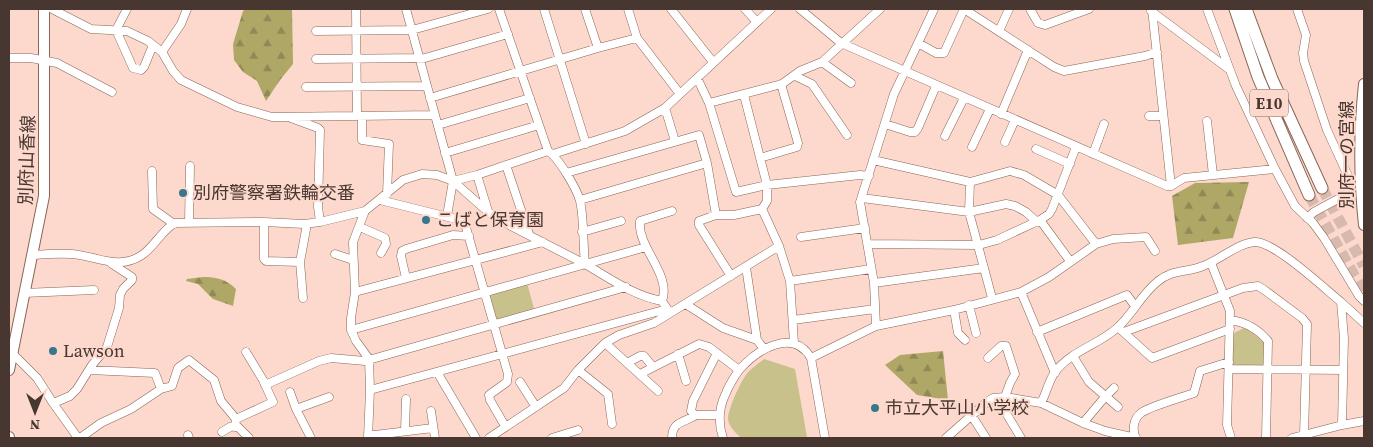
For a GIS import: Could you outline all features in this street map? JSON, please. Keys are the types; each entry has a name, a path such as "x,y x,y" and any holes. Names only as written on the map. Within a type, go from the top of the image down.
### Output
{"highway":[{"path":"1251,9 1262,53"},
{"name":"E10","path":"1238,10 1262,53 1291,122 1322,188"},
{"name":"E10","path":"1238,10 1258,77 1309,194"}],"main road":[{"name":"別府山香線","path":"9,370 10,352 33,255 44,190 44,9"},
{"name":"別府一の宮線","path":"1364,84 1360,151 1364,225"}],"street":[{"path":"52,9 91,29 116,30 138,36 162,52 173,71 181,80 237,107 272,117 435,115"},
{"path":"116,30 127,9"},
{"path":"162,52 181,24 187,9"},
{"path":"356,9 356,88 362,140 389,144 384,197"},
{"path":"406,9 453,181 447,216"},
{"path":"316,30 412,30 488,9"},
{"path":"499,9 538,125 551,153 566,173 580,200 585,264"},
{"path":"544,9 586,144"},
{"path":"585,9 598,48"},
{"path":"628,9 637,38 680,94"},
{"path":"670,9 713,62"},
{"path":"745,9 757,22"},
{"path":"453,181 586,144 625,131 665,108 770,9"},
{"path":"800,9 842,43 936,86 1167,186 1171,186 1184,178 1275,169"},
{"path":"709,103 781,84 800,71 822,62 880,9"},
{"path":"876,326 874,283 860,202 894,94 934,9"},
{"path":"918,43 936,53 944,53 964,9 1054,66 1064,70 1145,56 1156,52"},
{"path":"999,31 1010,9"},
{"path":"1030,9 1038,23 1045,25 1089,9"},
{"path":"1207,9 1240,94 1275,169 1295,206 1324,238 1359,296 1364,301"},
{"path":"1297,9 1306,35 1303,53 1304,61 1327,130 1350,183 1346,194 1307,218"},
{"path":"1151,10 1231,71"},
{"path":"1151,10 1171,186"},
{"path":"116,30 133,68 140,70 144,66 153,45"},
{"path":"316,59 425,58 508,34"},
{"path":"430,98 559,59 637,38"},
{"path":"1001,114 1028,50"},
{"path":"9,58 44,60 57,63 112,92"},
{"path":"822,62 851,83"},
{"path":"795,76 812,84 847,135"},
{"path":"694,81 699,82 709,103 736,192 767,185 869,176"},
{"path":"760,158 791,149 796,147 798,143 781,84"},
{"path":"306,87 426,86"},
{"path":"885,124 915,132 936,86"},
{"path":"731,276 699,225 699,221 716,215 734,215 762,209 767,200 767,185 744,95"},
{"path":"438,125 530,98"},
{"path":"945,136 964,98"},
{"path":"665,108 675,141"},
{"path":"972,148 990,109"},
{"path":"1149,116 1163,116"},
{"path":"289,117 320,130 318,207 320,222"},
{"path":"1005,142 1015,120"},
{"path":"1207,122 1213,175"},
{"path":"1093,154 1104,124"},
{"path":"445,153 538,125"},
{"path":"566,173 699,135 707,163 716,215"},
{"path":"868,244 979,245 997,240 1039,221 1049,214 1076,147"},
{"path":"1036,149 1070,164"},
{"path":"873,160 970,182 1010,171 1024,175 1058,194 1096,244"},
{"path":"580,200 707,163"},
{"path":"506,165 529,234"},
{"path":"189,223 190,166"},
{"path":"152,171 153,209 174,224"},
{"path":"33,255 74,254 110,263 130,261 143,255 174,224 264,222 307,224 320,222 366,211 403,180 422,174 436,175 453,181 488,212 509,225 626,287 652,299 662,301 668,311"},
{"path":"477,175 488,212"},
{"path":"970,182 969,212 992,298"},
{"path":"384,197 464,221 503,354 508,379 489,395 505,426"},
{"path":"862,198 969,212 1006,204 1015,206 1039,221 1070,261"},
{"path":"762,209 780,246 790,281 794,343"},
{"path":"366,211 353,242 355,292 351,330 356,341 369,359 368,437 433,428"},
{"path":"662,301 665,292 663,282 646,247 640,221 672,211"},
{"path":"582,232 621,220"},
{"path":"264,222 264,259 266,261 300,262"},
{"path":"303,298 300,262 307,224"},
{"path":"360,227 385,238 386,244 381,253"},
{"path":"801,237 865,228"},
{"path":"406,278 401,256 402,251 452,236 469,236"},
{"path":"811,358 876,326 954,310 992,298 1021,292 1049,277 1070,261 1086,253 1096,244 1112,239 1146,237 1155,251"},
{"path":"355,292 543,242"},
{"path":"1121,329 1135,306 1148,290 1164,276 1172,272 1201,267 1240,247 1255,242 1267,245 1283,254 1364,323"},
{"path":"370,390 668,311 687,304 780,246"},
{"path":"351,330 646,247"},
{"path":"335,254 354,260"},
{"path":"56,402 70,396 77,389 107,347 120,308 120,295 132,280 132,277 110,263"},
{"path":"1211,263 1230,312 1227,425 1231,438"},
{"path":"746,267 756,340 764,350"},
{"path":"874,283 984,268"},
{"path":"790,281 871,269"},
{"path":"1041,403 1055,373 1073,356 1106,336 1121,329 1243,288 1258,286 1302,318 1307,324 1304,435"},
{"path":"265,385 319,361 331,358 365,361 626,287"},
{"path":"24,293 94,290"},
{"path":"1021,292 1055,373"},
{"path":"1037,332 1126,295 1135,306"},
{"path":"1341,302 1344,338 1342,425"},
{"path":"687,304 723,328 756,340"},
{"path":"969,305 976,333"},
{"path":"793,320 875,310"},
{"path":"954,310 958,333 965,340"},
{"path":"489,438 500,435 505,426 564,388 578,370 605,343 619,335 654,324 668,311"},
{"path":"1230,320 1243,322 1263,335 1268,341 1266,438"},
{"path":"1121,329 1152,358 1230,329"},
{"path":"723,438 720,428 720,415 725,393 738,370 764,350 782,342 794,343 808,353 811,358 825,438"},
{"path":"605,343 658,391"},
{"path":"640,374 699,344 709,347 738,370"},
{"path":"988,358 1001,346 1006,346 1015,374 1001,397"},
{"path":"10,352 37,378 52,403 79,438 101,423 131,409 161,389 172,386 178,368 190,360 214,380 221,400 235,423 249,438"},
{"path":"222,432 273,402 246,352"},
{"path":"696,415 691,411 693,401 717,353"},
{"path":"678,354 686,381"},
{"path":"627,362 644,356 653,367"},
{"path":"1073,356 1089,382 1118,407"},
{"path":"1136,438 1134,434 1135,421 1141,412 1194,393 1200,371 1229,365 1268,369 1343,370"},
{"path":"89,370 155,373 161,389"},
{"path":"578,370 608,394 612,424"},
{"path":"437,372 476,438"},
{"path":"520,382 536,407"},
{"path":"1083,423 1114,388"},
{"path":"290,392 296,409 311,438"},
{"path":"296,409 329,396"},
{"path":"946,438 988,401 1001,397 1041,403 1083,423 1105,431 1136,438"},
{"path":"1001,397 1021,438"},
{"path":"405,431 406,399"},
{"path":"431,411 435,438"},
{"path":"672,438 672,431 675,426 696,415 720,415"},
{"path":"972,416 986,438"},
{"path":"1292,438 1364,421"},
{"path":"552,438 578,430"}],"shaded area":[{"path":"527,283 535,312 494,323 487,294"},
{"path":"1246,327 1265,344 1264,367 1231,367 1232,334"},
{"path":"764,359 795,369 807,437 741,438 730,425 728,419 730,409 741,384 746,375"}],"green space":[{"path":"246,9 292,9 293,64 266,101 257,81 243,72 234,60 233,44 243,11"},
{"path":"1249,182 1233,238 1178,245 1172,196 1195,183"},
{"path":"203,277 221,279 236,289 233,306 213,299 198,284 186,281 187,279"},
{"path":"943,351 948,400 917,395 885,365 900,355"}],"tunnel":[{"path":"1322,188 1364,266"},
{"path":"1309,195 1364,293"}],"place":[{"name":"別府警察署鉄輪交番","path":"183,193"},
{"name":"こばと保育園","path":"426,220"},
{"name":"Lawson","path":"53,351"},
{"name":"市立大平山小学校","path":"875,408"}]}
